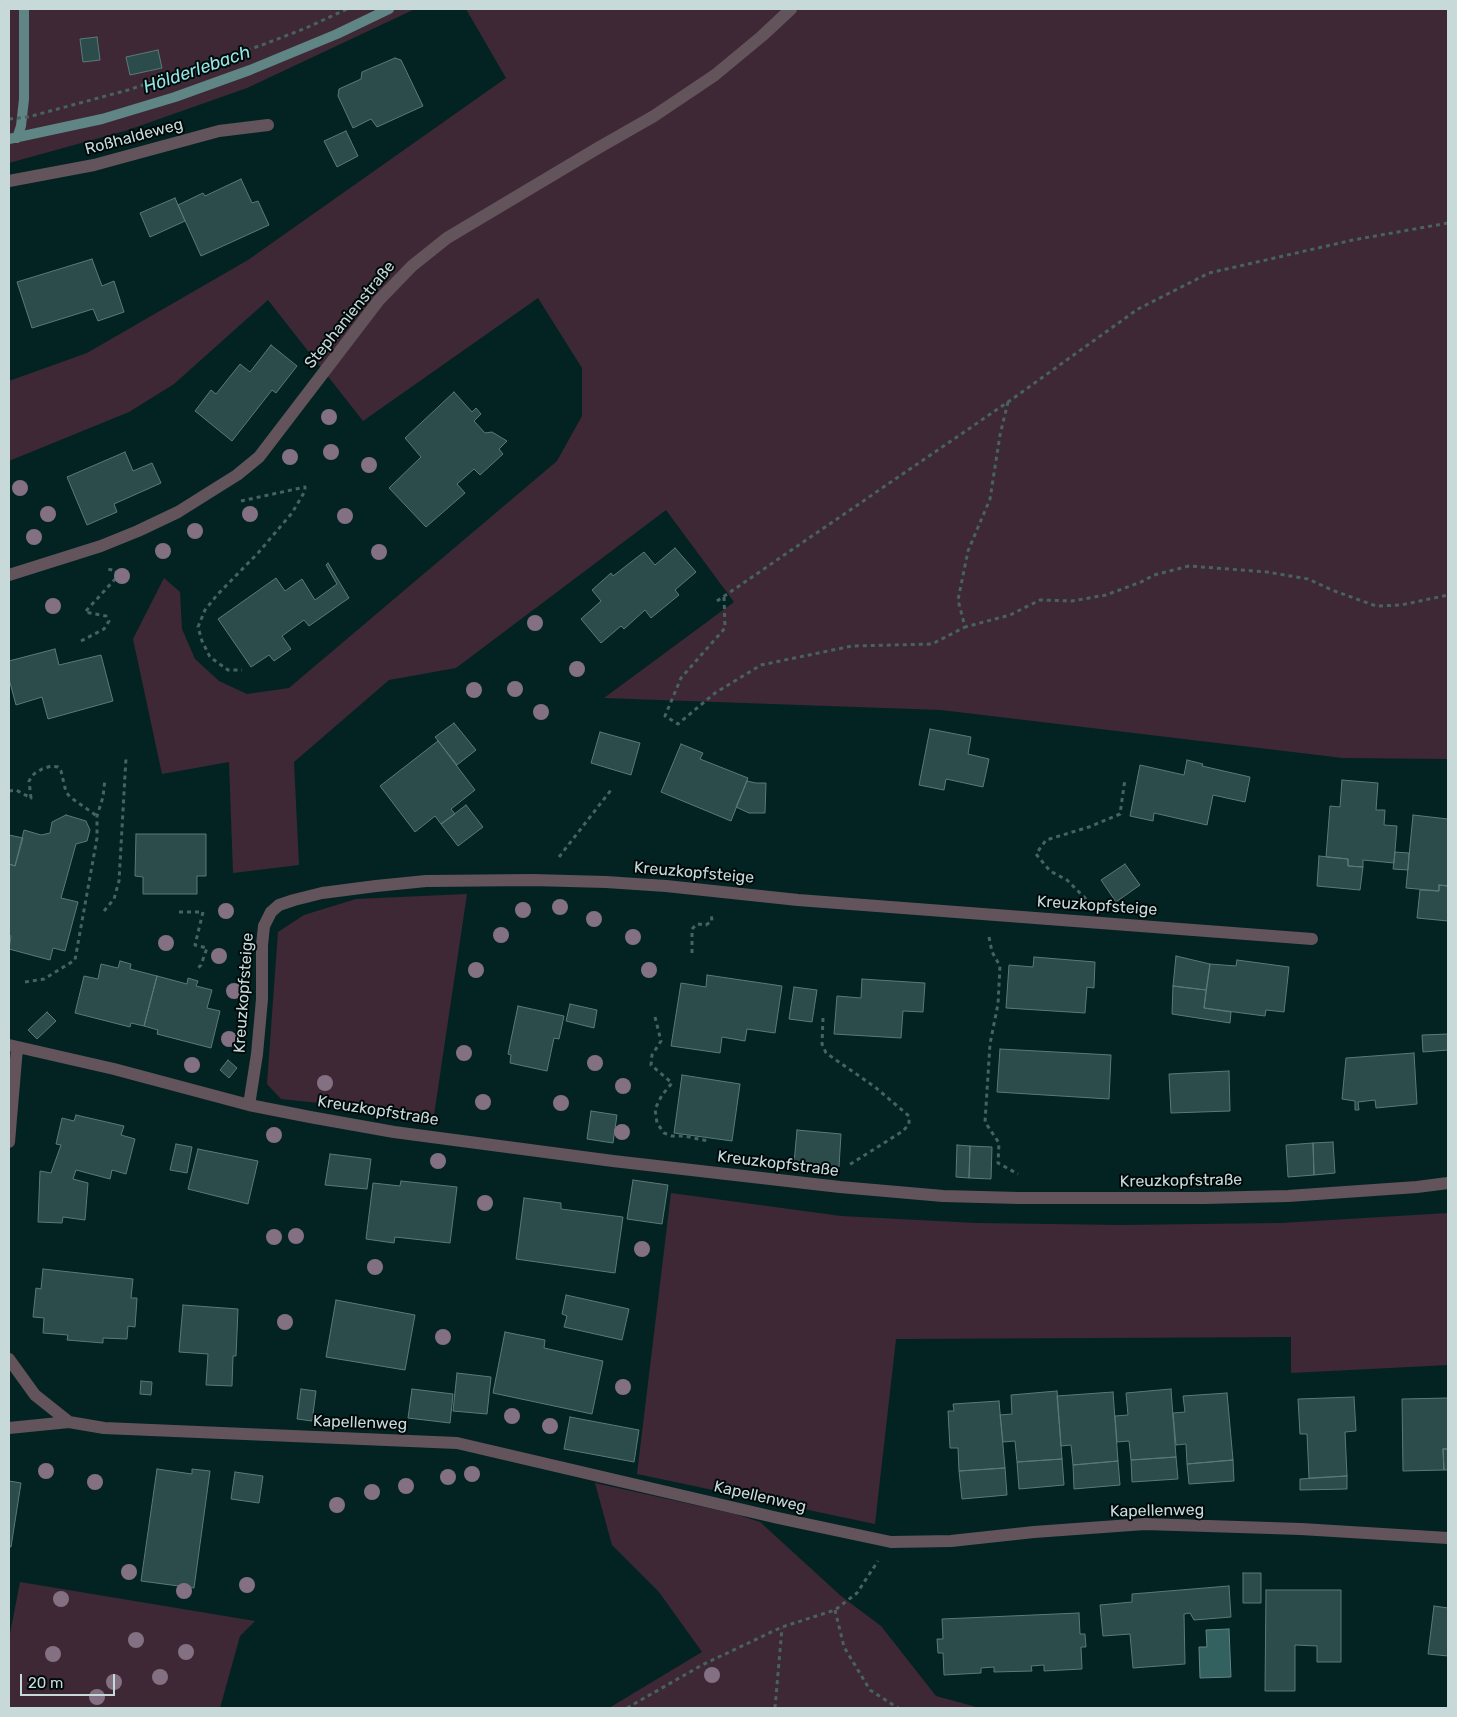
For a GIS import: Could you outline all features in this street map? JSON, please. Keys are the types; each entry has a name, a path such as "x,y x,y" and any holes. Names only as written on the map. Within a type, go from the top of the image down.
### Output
{"street":[{"name":"Stephanienstraße","path":"9,575 101,546 138,531 178,512 237,475 259,458 379,300 412,266 447,238 662,111 715,75 792,9"},
{"name":"Roßhaldeweg","path":"9,181 94,165 220,131 268,125"},
{"name":"Kreuzkopfsteige","path":"249,1105 257,1054 261,1008 264,926 271,912 280,905 322,893 426,881 532,880 666,886 798,900 1312,939"},
{"name":"Kreuzkopfstraße","path":"13,1046 114,1069 249,1105 394,1132 613,1161 840,1187 943,1196 1018,1198 1251,1197 1417,1187 1448,1183"},
{"path":"9,1142 13,1046"},
{"name":"Kapellenweg","path":"9,1359 35,1395 69,1422"},
{"name":"Kapellenweg","path":"9,1428 69,1422 104,1428 167,1432 457,1443 778,1518 891,1542 951,1541 1034,1532 1145,1524 1301,1529 1448,1538"}],"path":[{"path":"9,119 28,117 128,90 262,45 306,28 347,9"},
{"path":"717,601 1008,402 1138,309 1209,273 1353,240 1448,223"},
{"path":"965,627 958,600 968,551 990,499 1000,435 1008,402"},
{"path":"234,504 305,487 305,491 292,514 258,553 217,595 205,610 198,627 210,657 228,670 242,670"},
{"path":"724,596 725,628 680,678 666,716 678,724 715,693 761,665 852,646 932,644 965,627 1010,615 1040,600 1072,601 1106,595 1154,575 1189,566 1267,572 1308,579 1376,606 1401,605 1448,594"},
{"path":"82,641 104,629 109,621 106,616 85,612 117,577 116,571 109,568 100,570"},
{"path":"104,911 114,899 119,881 126,758"},
{"path":"9,791 16,790 31,798 29,781 34,774 42,768 58,767 61,771 66,792 70,797 97,816"},
{"path":"1050,919 1087,898 1067,880 1050,871 1036,854 1046,840 1089,827 1120,814 1125,778"},
{"path":"26,982 44,979 75,960 97,838 97,816 103,797 105,779"},
{"path":"532,880 558,858 611,790"},
{"path":"692,953 692,929 697,924 706,925 712,922 712,914 708,910"},
{"path":"179,912 203,912 195,945 207,948 197,969"},
{"path":"990,931 992,952 1000,966 998,1004 990,1044 985,1122 999,1143 998,1163"},
{"path":"655,1017 661,1041 652,1055 652,1065 672,1083 662,1095 655,1109 657,1123 664,1133 672,1136 684,1136 708,1141"},
{"path":"823,1018 822,1044 826,1053 876,1086 909,1116 909,1124 903,1131 843,1168"},
{"path":"627,1708 702,1665 782,1627 835,1610 857,1593 891,1542"},
{"path":"835,1610 844,1646 870,1690 898,1708"},
{"path":"775,1708 782,1627"}],"shaded area":[{"path":"9,9 415,9 247,88 128,130 9,163"},
{"path":"466,9 1448,9 1448,759 1343,758 941,710 604,698 734,602 666,510 456,668 389,680 294,762 299,865 233,873 229,762 162,774 133,639 164,578 180,592 182,629 195,659 219,681 247,694 289,688 557,461 582,416 582,368 538,298 363,421 268,300 174,384 129,412 9,461 9,381 87,353 248,260 506,78"},
{"path":"467,894 434,1115 281,1099 267,1084 278,932 304,915 356,899"},
{"path":"671,1193 841,1216 976,1223 1121,1225 1281,1223 1448,1213 1448,1365 1291,1373 1291,1337 896,1339 875,1524 637,1474"},
{"path":"595,1483 735,1514 760,1522 841,1596 881,1626 936,1696 980,1708 609,1708 702,1652 659,1592 612,1545"},
{"path":"20,1582 255,1621 240,1636 220,1708 9,1708 9,1639"}],"water":[{"path":"1229,1629 1231,1677 1200,1678 1199,1647 1207,1647 1206,1630"}],"building":[{"path":"97,37 100,60 83,62 80,39"},
{"path":"158,50 162,68 130,75 126,57"},
{"path":"395,58 401,60 423,106 377,127 371,119 353,128 338,96 339,89 361,79 362,72"},
{"path":"346,131 358,156 337,167 324,141"},
{"path":"241,179 252,203 258,201 269,225 201,256 178,205 203,193 205,196"},
{"path":"175,198 185,221 150,237 140,213"},
{"path":"92,259 102,286 114,281 124,312 98,321 93,309 32,328 17,282"},
{"path":"271,345 297,366 276,393 272,390 232,441 195,411 211,390 216,394 240,364 250,372"},
{"path":"454,392 472,412 476,408 481,414 474,421 485,433 492,432 507,441 499,449 503,454 480,475 474,469 457,484 465,493 426,527 389,488 421,457 405,438"},
{"path":"125,452 133,471 152,463 161,483 114,504 117,512 87,525 67,477"},
{"path":"675,548 696,572 675,590 679,595 651,618 645,610 624,629 621,626 601,643 581,619 601,601 592,590 611,573 613,576 644,552 655,565"},
{"path":"328,563 349,598 309,626 304,620 282,636 291,649 274,661 269,655 251,667 218,619 276,578 285,591 302,579 315,600 337,584 326,565"},
{"path":"55,649 59,665 101,655 113,701 48,719 42,697 16,705 9,679 9,661"},
{"path":"454,723 476,750 457,765 435,737"},
{"path":"930,729 971,737 968,754 989,759 983,787 946,779 944,790 919,785"},
{"path":"600,732 640,743 631,775 591,763"},
{"path":"438,741 475,790 451,809 455,814 441,824 435,816 415,832 380,786"},
{"path":"681,744 703,753 700,759 748,778 731,821 661,792"},
{"path":"1187,760 1203,764 1202,766 1250,777 1245,802 1213,795 1207,825 1154,813 1153,821 1130,816 1140,765 1184,775"},
{"path":"1342,780 1378,783 1376,810 1385,810 1384,825 1397,826 1394,863 1363,860 1363,867 1348,866 1348,859 1326,857 1330,806 1340,807"},
{"path":"747,781 766,783 765,813 749,813 736,807"},
{"path":"466,805 483,827 458,846 441,824"},
{"path":"66,815 86,821 90,830 87,841 76,844 61,898 78,902 65,951 53,948 50,960 9,949 11,936 9,935 9,864 15,866 24,830 41,835 50,833 52,822"},
{"path":"1413,815 1448,819 1448,886 1439,885 1439,891 1406,888"},
{"path":"136,834 206,834 206,876 197,876 197,894 143,894 143,877 135,876"},
{"path":"9,835 23,838 15,866 9,864"},
{"path":"1395,852 1409,853 1408,870 1393,869"},
{"path":"1319,856 1348,859 1348,866 1363,867 1360,890 1317,886"},
{"path":"1125,864 1140,885 1116,902 1101,880"},
{"path":"1439,885 1448,886 1448,921 1417,918 1420,890 1439,891"},
{"path":"1176,956 1210,964 1206,990 1173,986"},
{"path":"1034,957 1095,962 1094,988 1087,987 1085,1013 1006,1008 1009,965 1033,967"},
{"path":"1237,960 1289,967 1284,1012 1266,1010 1265,1016 1204,1008 1210,964 1236,966"},
{"path":"120,961 131,964 130,969 157,976 144,1026 131,1023 130,1027 75,1013 84,976 98,979 101,964 118,968"},
{"path":"707,975 782,986 775,1033 747,1029 745,1041 722,1037 720,1053 671,1046 681,983 706,987"},
{"path":"157,976 187,984 188,978 198,981 196,986 212,990 207,1008 220,1011 211,1048 157,1034 158,1030 144,1026"},
{"path":"862,979 925,983 923,1012 903,1011 901,1038 834,1034 837,996 861,998"},
{"path":"1173,986 1206,990 1204,1008 1231,1012 1230,1023 1172,1014"},
{"path":"794,987 817,990 812,1022 789,1019"},
{"path":"570,1004 597,1010 594,1028 566,1021"},
{"path":"518,1006 564,1016 559,1039 554,1038 547,1071 510,1063 511,1055 508,1054"},
{"path":"47,1012 56,1021 37,1039 28,1030"},
{"path":"1448,1034 1448,1050 1423,1052 1422,1035"},
{"path":"1000,1049 1111,1055 1109,1099 997,1092"},
{"path":"1414,1053 1417,1104 1376,1108 1375,1100 1358,1102 1359,1110 1355,1110 1355,1101 1342,1099 1346,1058"},
{"path":"228,1060 237,1068 229,1078 220,1070"},
{"path":"1229,1071 1230,1111 1171,1113 1169,1074"},
{"path":"682,1075 740,1084 732,1141 674,1133"},
{"path":"591,1111 617,1115 613,1143 587,1139"},
{"path":"76,1115 124,1126 121,1135 135,1139 126,1174 112,1170 110,1179 76,1170 73,1179 88,1183 85,1220 63,1217 62,1223 38,1222 40,1171 51,1173 61,1145 56,1144 62,1118 74,1121"},
{"path":"797,1130 841,1134 839,1167 794,1163"},
{"path":"1333,1142 1335,1173 1314,1175 1313,1143"},
{"path":"1313,1143 1314,1175 1288,1177 1286,1145"},
{"path":"176,1144 192,1147 187,1173 170,1170"},
{"path":"957,1145 970,1146 969,1178 956,1177"},
{"path":"970,1146 992,1147 991,1179 969,1178"},
{"path":"198,1149 258,1161 248,1204 188,1189"},
{"path":"330,1154 371,1159 367,1189 325,1185"},
{"path":"633,1180 668,1185 662,1224 627,1219"},
{"path":"401,1181 457,1187 450,1243 395,1237 394,1243 366,1239 373,1183 400,1186"},
{"path":"524,1198 561,1203 561,1209 623,1217 615,1273 516,1259"},
{"path":"43,1269 133,1279 131,1298 137,1298 135,1327 128,1326 127,1339 103,1338 103,1343 67,1340 68,1335 43,1333 44,1318 33,1317 36,1288 41,1289"},
{"path":"566,1295 629,1309 622,1340 564,1327 567,1316 562,1314"},
{"path":"336,1300 415,1315 405,1370 326,1357"},
{"path":"183,1305 238,1309 236,1356 233,1356 232,1386 206,1385 208,1354 179,1352"},
{"path":"505,1332 545,1340 544,1348 603,1361 592,1414 493,1393"},
{"path":"457,1373 491,1377 487,1414 453,1411"},
{"path":"141,1381 152,1382 151,1395 140,1394"},
{"path":"301,1389 316,1391 312,1421 297,1419"},
{"path":"412,1389 453,1394 450,1423 408,1418"},
{"path":"1171,1389 1176,1457 1131,1460 1129,1441 1117,1442 1115,1416 1128,1415 1126,1393"},
{"path":"1057,1391 1062,1459 1017,1462 1015,1441 1003,1442 1000,1415 1012,1414 1011,1395"},
{"path":"1113,1392 1118,1461 1073,1465 1071,1445 1061,1446 1057,1396"},
{"path":"1227,1393 1233,1460 1187,1464 1186,1444 1176,1445 1173,1413 1185,1412 1183,1396"},
{"path":"1354,1397 1356,1431 1345,1432 1347,1476 1309,1478 1307,1434 1300,1434 1298,1399"},
{"path":"1448,1398 1448,1449 1443,1449 1444,1470 1403,1471 1402,1399"},
{"path":"999,1401 1005,1468 959,1471 958,1448 950,1448 948,1411 954,1411 953,1404"},
{"path":"570,1417 639,1430 634,1462 564,1449"},
{"path":"1443,1449 1448,1449 1448,1470 1444,1470"},
{"path":"1176,1457 1178,1479 1132,1482 1131,1460"},
{"path":"1062,1459 1064,1485 1019,1489 1017,1462"},
{"path":"1233,1460 1234,1481 1189,1484 1187,1464"},
{"path":"1118,1461 1120,1485 1074,1489 1073,1465"},
{"path":"1005,1468 1007,1495 962,1499 959,1471"},
{"path":"157,1469 192,1474 192,1469 210,1471 194,1588 141,1581"},
{"path":"235,1472 263,1476 259,1503 231,1499"},
{"path":"1347,1476 1347,1489 1300,1490 1300,1479"},
{"path":"9,1481 21,1483 11,1547 9,1547"},
{"path":"1243,1573 1261,1573 1261,1603 1243,1603"},
{"path":"1229,1586 1231,1617 1194,1620 1190,1613 1184,1614 1185,1664 1133,1668 1130,1634 1103,1636 1100,1605 1132,1602 1132,1594"},
{"path":"1266,1590 1341,1590 1341,1662 1317,1662 1317,1646 1295,1645 1295,1691 1265,1691"},
{"path":"1434,1606 1448,1608 1448,1656 1428,1654"},
{"path":"1079,1613 1080,1634 1085,1634 1086,1647 1081,1647 1082,1669 1044,1671 1044,1665 1031,1666 1032,1671 994,1672 994,1667 981,1668 981,1673 944,1675 943,1653 938,1653 937,1639 943,1639 942,1619"}],"waterway":[{"path":"17,138 21,126 24,99 24,9"},
{"name":"Hölderlebach","path":"9,139 102,119 175,97 250,70 337,34 389,9"}]}
